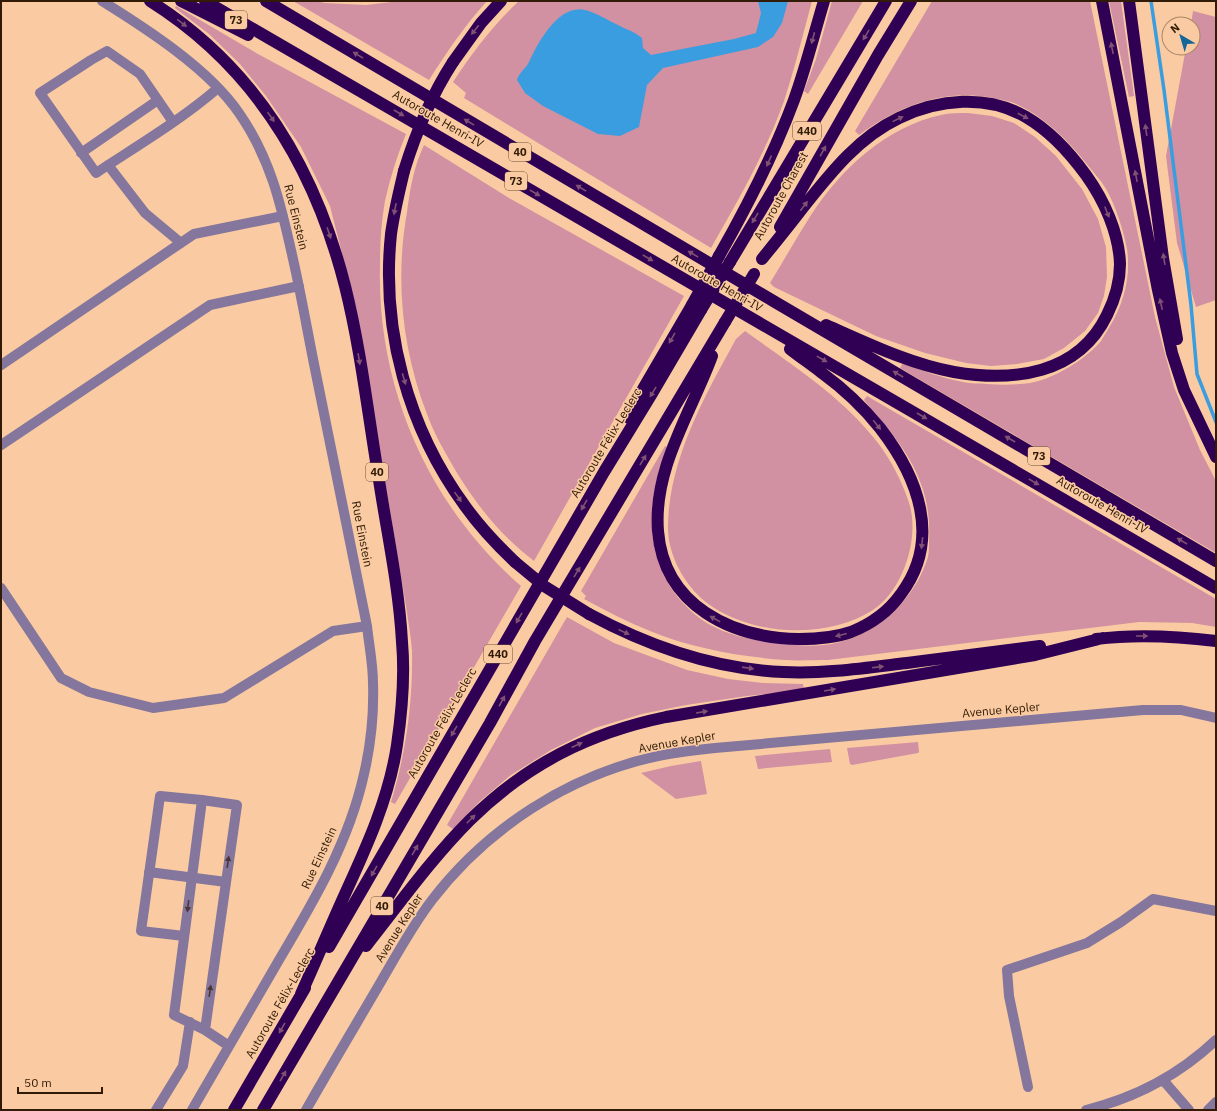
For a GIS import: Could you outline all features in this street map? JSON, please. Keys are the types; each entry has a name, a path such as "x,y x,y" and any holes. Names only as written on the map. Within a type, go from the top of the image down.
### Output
{"highway":[{"name":"40","path":"150,1 212,48 251,89 283,134 301,166 318,202 339,264 352,321 394,576 402,641 403,675 400,727 393,766 377,821 301,994"},
{"path":"181,1 374,98"},
{"name":"Autoroute Henri-IV","path":"205,1 374,98 763,326 983,451 1216,588"},
{"name":"Autoroute Henri-IV","path":"266,1 1216,561"},
{"path":"501,1 472,35 443,77 416,133 404,171 394,213 391,233 389,277 393,328 399,363 412,406 424,437 444,475 466,507 477,521 516,562 544,586 589,614 629,634 668,650 735,667 782,672 829,672 1103,638 1158,636 1216,641"},
{"path":"724,259 782,131 801,80 824,1"},
{"name":"Autoroute Charest","path":"696,307 724,259 886,1"},
{"name":"Autoroute Charest","path":"723,326 837,126 911,1"},
{"path":"1102,1 1166,326 1184,390 1216,457"},
{"path":"1129,1 1172,312 1182,358 1204,433"},
{"path":"762,259 835,167 873,134 899,118 927,107 948,103 969,102 998,106 1025,116 1059,143 1080,167 1097,192 1109,218 1118,252 1119,276 1117,287 1110,310 1097,332 1079,351 1068,358 1046,369 1019,375 994,376 967,374 952,372 923,364 867,343 775,302"},
{"name":"Autoroute Félix-Leclerc","path":"234,1110 604,472 651,395 696,307"},
{"name":"40","path":"263,1110 486,730 535,641 723,326"},
{"path":"723,326 703,381 673,447 663,476 658,519 660,542 665,562 674,581 688,599 720,622 745,631 775,638 808,639 837,636 859,628 881,615 906,587 917,566 920,553 923,531 921,510 915,488 906,467 891,443 872,418 838,385 794,352 763,326"},
{"path":"339,980 432,862 456,834 483,808 531,771 559,754 594,737 630,725 666,717 1027,656 1103,638"}],"street":[{"name":"Rue Einstein","path":"102,1 161,41 200,70 218,88 238,111 262,152 272,174 299,286 367,626 373,682 372,720 364,773 354,811 342,844 316,896 192,1110"},
{"path":"173,122 140,74 108,51 91,60 40,93 96,173 173,122 205,100 218,88"},
{"path":"81,153 158,100"},
{"path":"108,165 145,213 181,244"},
{"path":"1,365 194,234 283,216"},
{"path":"1,445 210,305 299,286"},
{"path":"1,588 61,678 89,692 153,708 224,698 333,631 367,626"},
{"name":"Avenue Kepler","path":"306,1110 411,931 442,888 468,860 508,824 555,795 589,778 620,767 657,757 715,748 1143,710 1181,710 1216,718"},
{"path":"184,936 141,931 160,796 237,804 205,1030"},
{"path":"202,800 174,1015 205,1030 229,1046"},
{"path":"149,872 226,882"},
{"path":"1028,1087 1009,996 1007,970 1087,943 1121,922 1153,899 1216,911"},
{"path":"156,1110 184,1066 190,1022"},
{"path":"1086,1110 1112,1106 1163,1080 1185,1066 1216,1040"},
{"path":"1163,1080 1189,1110"},
{"path":"1208,1110 1216,1102"}],"shaded area":[{"path":"293,1 315,1 325,3 366,5 400,1 487,1 456,39 429,80"},
{"path":"519,1 812,1 792,76 777,120 751,176 711,248 464,98 466,93 453,82 483,40"},
{"path":"832,1 863,1 808,94 804,91 816,59"},
{"path":"932,1 1090,1 1155,317 1174,387 1200,450 1216,481 1216,553 900,368 903,363 966,383 1003,385 1030,383 1059,373 1087,355 1101,341 1115,317 1123,299 1128,269 1127,249 1121,226 1113,202 1104,186 1079,154 1053,128 1024,108 1008,101 978,96 960,95 942,97 907,107 875,124 859,135 855,131"},
{"path":"1109,1 1121,1 1134,96 1129,97"},
{"path":"176,6 258,54 406,134 389,184 382,226 380,267 381,312 388,357 399,400 415,442 435,482 460,519 488,554 521,586 395,804 391,802 401,765 408,727 412,670 412,645 356,308 330,206 301,147 266,96 240,64 209,34 175,8"},
{"path":"1193,11 1216,17 1216,300 1196,307 1177,243 1166,156 1185,56 1201,56 1201,16 1192,16"},
{"path":"968,113 992,116 1014,123 1035,137 1056,156 1082,189 1098,219 1106,247 1107,277 1104,296 1098,313 1085,331 1064,348 1044,359 1017,364 991,366 966,363 925,353 876,336 774,287 770,283 823,198 851,166 867,152 902,129 921,121 944,114"},
{"path":"424,145 509,198 684,296 534,561 501,532 473,498 440,444 418,390 407,340 401,288 403,237 411,186 415,169"},
{"path":"745,331 816,382 849,410 878,443 888,457 901,481 910,506 912,519 910,549 906,563 893,590 884,601 873,610 854,620 811,630 766,628 745,622 725,614 700,597 684,577 675,561 669,540 668,522 669,508 678,463 694,420 714,379 736,339"},
{"path":"867,396 1216,599 1216,627 1192,623 1139,622 828,660 790,660 768,659 716,651 682,642 634,624 584,599 586,596 581,591 665,446 667,447 655,488 652,509 652,530 655,551 662,570 672,589 695,615 723,631 749,639 803,646 828,645 836,643 867,631 881,622 905,600 922,572 928,557 929,519 927,505 916,472 904,450 864,400"},
{"path":"567,617 614,643 687,670 728,679 763,683 803,684 804,690 747,696 686,705 642,714 595,728 551,750 511,775 479,802 453,829 447,825"},
{"path":"918,742 918,753 852,765 850,764 847,748"},
{"path":"830,749 832,762 758,769 755,756"},
{"path":"701,761 707,794 676,799 641,773 671,766"}],"water":[{"path":"758,1 788,1 782,23 773,37 758,47 663,68 647,85 639,127 620,136 598,134 543,106 525,93 517,80 551,26 559,18 576,10 585,10 594,13 636,34 642,38 643,48 651,55 734,39 756,33 761,13"}],"waterway":[{"path":"1151,1 1164,90 1191,305 1197,374 1216,422"}]}
